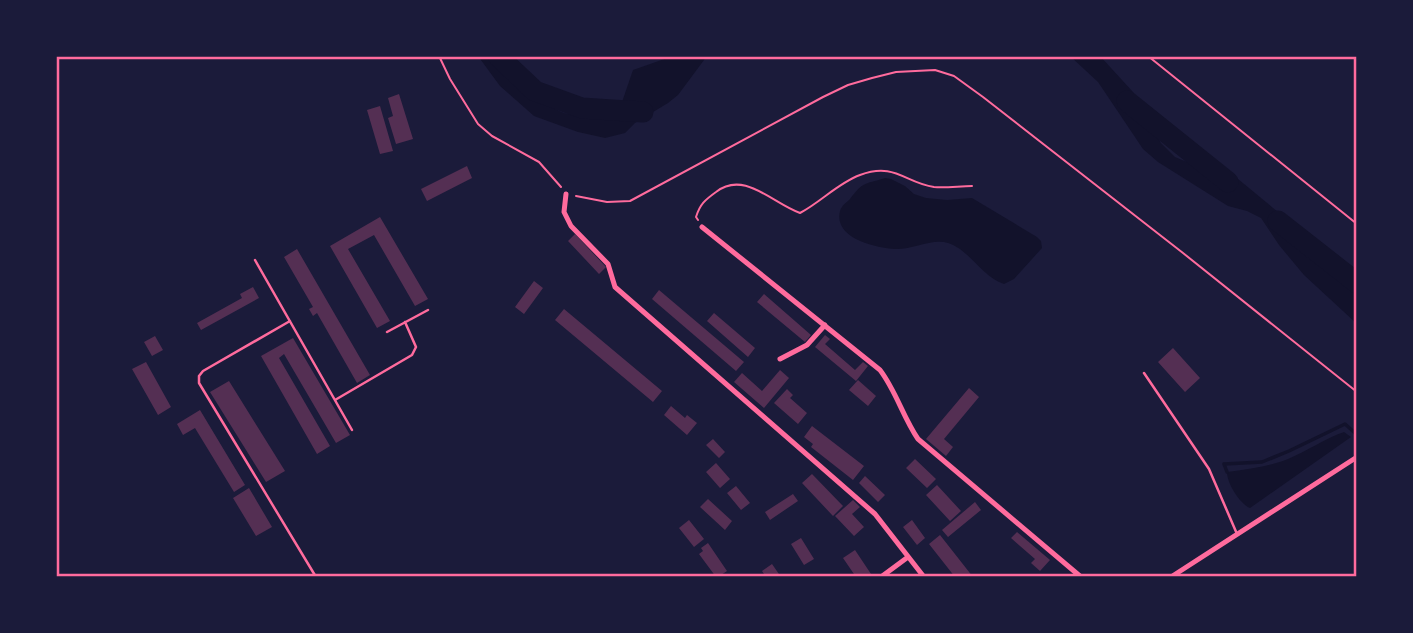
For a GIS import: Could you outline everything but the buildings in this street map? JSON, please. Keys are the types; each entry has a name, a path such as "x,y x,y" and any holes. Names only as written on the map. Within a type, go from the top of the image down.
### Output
{"street":[{"path":"566,194 564,212 571,226 608,264 615,287 874,514 924,577"},
{"path":"702,227 880,370 918,439 1082,577"},
{"path":"780,359 807,345 825,325"},
{"path":"1171,577 1357,457"},
{"path":"881,577 908,557"}],"lane":[{"path":"255,260 352,430"},
{"path":"387,332 428,310"},
{"path":"290,321 203,371 199,376 199,383 316,577"},
{"path":"335,400 412,355 416,347 405,322"},
{"path":"1144,373 1209,469 1237,534"}],"path":[{"path":"439,56 478,124 492,136 539,162 566,194 607,202 630,201 848,85 896,72 935,70 954,76 1183,253 1357,393"},
{"path":"1148,56 1357,224"},
{"path":"702,227 696,217 701,203 724,185 748,184 783,207 800,213 843,183 878,169 903,175 932,187 972,186"}],"shaded area":[{"path":"478,56 505,56 531,89 547,104 564,113 582,115 614,113 621,105 633,70 673,56 707,56 678,95 635,123 625,133 605,138 578,132 534,116 500,86"},
{"path":"1070,56 1100,56 1133,92 1161,143 1175,157 1194,165 1214,166 1232,174 1284,217 1326,267 1357,296 1357,324 1304,275 1261,218 1228,206 1158,162 1143,149 1098,82"},
{"path":"885,178 926,198 972,198 1037,237 1042,248 1014,279 1004,284 989,276 963,251 948,243 935,242 895,249 857,240 843,228 840,211 861,186"},
{"path":"1344,432 1351,437 1250,508 1231,487 1227,472 1280,462"}],"waterway":[{"path":"498,56 535,91 582,108 643,112"},
{"path":"1127,101 1228,182"},
{"path":"1278,221 1357,283"},
{"path":"1227,472 1224,464 1262,462 1345,424 1355,433"}]}
